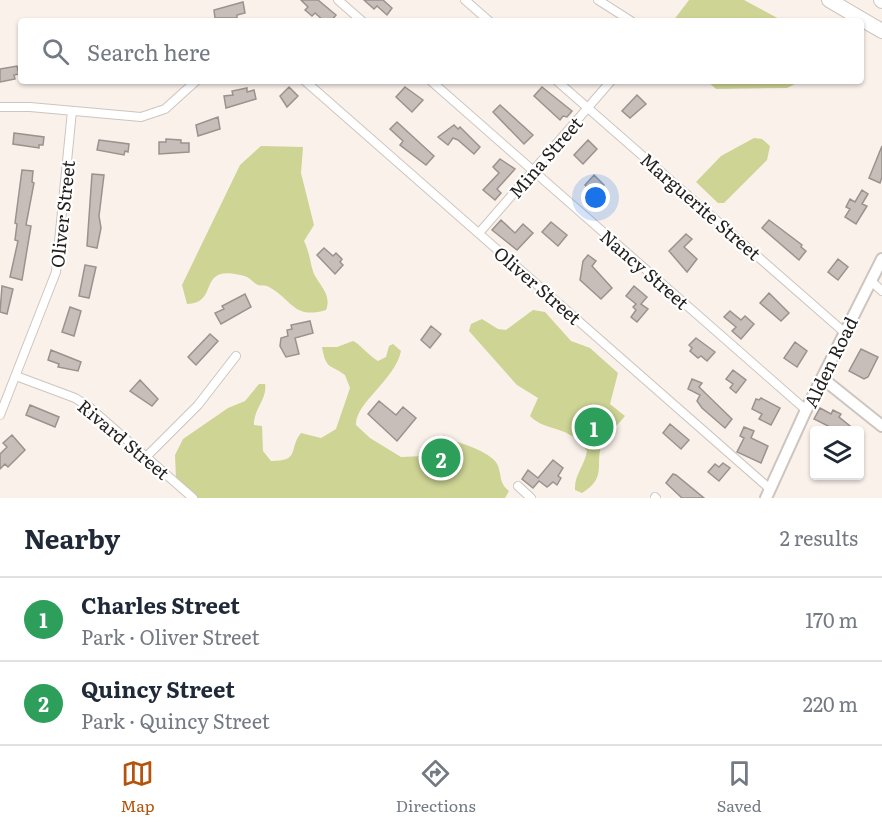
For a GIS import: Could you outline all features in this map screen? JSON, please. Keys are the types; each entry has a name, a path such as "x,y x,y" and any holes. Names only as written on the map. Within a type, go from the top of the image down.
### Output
{"highway":[{"path":"829,0 860,18"},
{"path":"864,20 882,31"}],"main road":[{"name":"Alden Road","path":"768,494 806,410 882,259"},
{"path":"822,378 882,426"}],"street":[{"path":"338,0 359,18"},
{"path":"465,0 486,18"},
{"path":"598,0 627,18"},
{"path":"0,107 72,111 128,118 147,116 170,105 193,84"},
{"name":"Oliver Street","path":"308,84 479,233 768,494"},
{"name":"Nancy Street","path":"434,84 806,410"},
{"name":"Marguerite Street","path":"560,84 844,332"},
{"name":"Mina Street","path":"479,233 608,84"},
{"name":"Oliver Street","path":"0,415 56,272 72,111"},
{"path":"871,281 882,291"},
{"path":"146,457 198,405 236,356"},
{"name":"Rivard Street","path":"16,376 82,402 193,498"},
{"path":"518,486 531,498"}],"green space":[{"path":"689,0 744,0 777,18 675,18"},
{"path":"710,84 795,84 787,88 716,89"},
{"path":"754,138 762,139 770,146 767,160 724,203 718,203 696,182 721,156"},
{"path":"261,146 303,147 301,173 314,225 304,241 314,274 328,300 326,310 306,312 300,310 267,286 258,285 245,276 226,273 218,275 213,280 203,298 187,304 182,285 240,165"},
{"path":"533,310 545,312 571,341 590,348 618,373 610,404 625,416 603,442 600,449 598,475 590,487 582,493 575,490 575,485 587,451 572,436 543,425 530,416 538,398 517,385 469,331 471,324 482,319 498,329 506,330"},
{"path":"353,341 378,361 386,357 389,346 393,344 401,351 391,372 362,408 356,425 370,438 401,457 423,456 444,435 449,440 477,449 496,462 502,482 509,491 505,498 196,498 176,479 175,455 183,439 228,408 245,401 259,384 265,384 265,389 254,425 262,426 263,451 271,461 287,459 301,433 321,438 336,429 350,388 345,375 329,366 322,347 337,347"}],"building":[{"path":"301,0 318,0 336,15 334,18 321,18 315,13 312,16 305,10 308,7"},
{"path":"364,0 383,0 392,8 387,15 377,6 374,9"},
{"path":"243,2 245,13 237,15 237,18 215,18 214,10"},
{"path":"17,66 18,74 14,75 15,79 0,82 0,69"},
{"path":"289,87 298,96 287,107 280,96"},
{"path":"405,87 423,100 412,112 396,97"},
{"path":"542,87 572,111 567,117 563,116 560,120 534,96"},
{"path":"247,88 247,92 254,90 256,99 226,108 224,96 233,95 232,91"},
{"path":"637,95 646,104 630,118 622,111"},
{"path":"500,105 533,135 524,144 493,112"},
{"path":"218,117 220,129 198,136 196,125"},
{"path":"397,122 434,156 426,165 400,145 403,141 390,129"},
{"path":"454,125 458,129 460,127 480,147 474,154 458,140 453,138 448,145 438,137"},
{"path":"14,133 44,137 43,145 39,145 39,148 13,144"},
{"path":"166,139 189,143 189,152 159,154 159,142 166,142"},
{"path":"99,140 129,144 128,152 125,151 124,155 97,150"},
{"path":"588,140 597,149 583,164 574,155"},
{"path":"882,146 882,177 880,183 869,178"},
{"path":"500,159 515,169 497,189 501,193 495,200 483,190 499,173 493,167"},
{"path":"22,170 33,171 32,182 34,183 26,225 31,226 22,280 10,277 18,241 15,240 17,224 15,223"},
{"path":"92,174 104,175 99,216 101,228 97,248 87,246"},
{"path":"594,175 604,185 595,195 585,185"},
{"path":"862,190 868,194 862,204 867,206 856,224 845,217 850,209 846,207 850,199 855,202"},
{"path":"501,220 515,233 523,224 533,233 517,250 492,230"},
{"path":"769,220 802,245 801,247 806,251 799,260 762,228"},
{"path":"551,222 567,235 558,246 542,232"},
{"path":"686,234 692,239 684,247 697,259 687,272 669,251"},
{"path":"324,248 333,256 336,253 342,259 340,262 343,265 335,274 317,255"},
{"path":"588,255 596,261 592,266 612,288 601,299 580,280 583,261"},
{"path":"838,259 848,267 838,280 828,272"},
{"path":"85,265 96,267 89,298 79,296"},
{"path":"2,286 13,289 7,314 0,312"},
{"path":"634,286 647,297 641,304 648,309 637,322 631,317 636,310 633,307 636,304 626,296"},
{"path":"769,293 789,313 781,321 760,303"},
{"path":"245,294 251,307 221,324 215,313 224,309 222,306"},
{"path":"70,307 81,311 74,336 62,332"},
{"path":"730,311 741,320 745,316 754,324 741,339 732,331 736,327 724,317"},
{"path":"310,321 313,333 295,338 299,354 286,357 280,346 281,338 288,336 287,330 292,329 291,325"},
{"path":"431,326 441,334 430,348 421,340"},
{"path":"210,334 218,341 196,365 188,357"},
{"path":"696,338 715,352 707,361 701,356 698,358 690,351 692,348 689,345"},
{"path":"795,342 807,351 797,367 784,358"},
{"path":"861,349 878,357 868,377 864,379 849,371"},
{"path":"51,350 81,362 78,371 58,367 59,364 48,360"},
{"path":"733,370 746,380 736,393 730,388 733,384 726,379"},
{"path":"692,379 702,383 699,387 732,419 725,428 702,408 697,401 700,395 688,389"},
{"path":"140,380 158,399 152,406 130,391"},
{"path":"761,398 780,408 771,425 759,419 762,414 752,409 756,399"},
{"path":"379,401 396,415 403,407 416,418 397,441 368,414"},
{"path":"30,405 59,417 55,427 26,415"},
{"path":"820,408 831,414 833,410 841,414 839,417 850,426 828,426 814,419"},
{"path":"670,424 689,440 681,449 663,433"},
{"path":"744,427 754,431 751,438 768,446 761,463 737,452 744,438 740,436"},
{"path":"12,435 25,450 8,467 5,464 0,469 0,454 7,447 3,443"},
{"path":"553,460 563,468 558,476 561,478 557,485 553,482 547,487 539,481 533,488 522,479 528,470 538,478"},
{"path":"723,463 730,468 719,481 708,472 715,464 719,467"},
{"path":"673,474 704,498 682,498 666,483"}],"place":[{"name":"Charles Street","path":"594,427"},
{"name":"Quincy Street","path":"441,458"}]}
